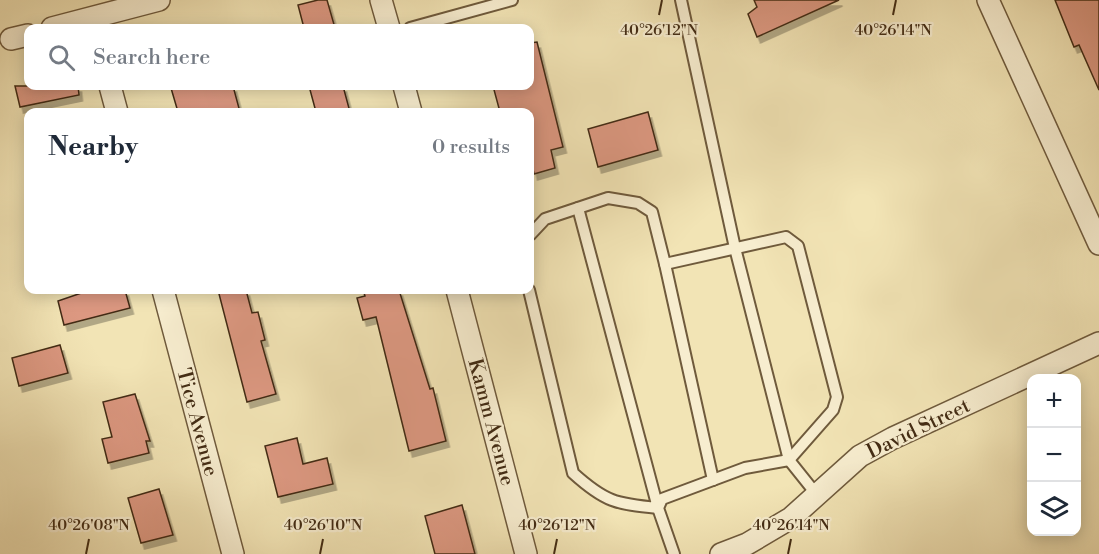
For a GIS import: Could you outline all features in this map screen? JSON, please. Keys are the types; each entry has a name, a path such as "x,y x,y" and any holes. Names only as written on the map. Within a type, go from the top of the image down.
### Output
{"street":[{"path":"65,24 159,0"},
{"path":"381,0 388,24"},
{"path":"988,0 1099,244"},
{"path":"111,90 116,108"},
{"path":"405,90 410,108"},
{"name":"Tice Avenue","path":"164,294 232,554"},
{"name":"Kamm Avenue","path":"458,294 526,554"},
{"name":"David Street","path":"721,554 747,544 791,519 860,456 893,438 1099,343"}],"lane":[{"path":"425,24 512,0"},
{"path":"681,0 735,248 789,460 817,495"},
{"path":"534,231 545,219 608,198 638,203 652,212 713,480"},
{"path":"578,208 658,508 674,554"},
{"path":"658,508 662,499 745,468 789,460 833,410 837,397 798,246 786,237 665,264"},
{"path":"530,294 573,472 595,493 619,504 658,508"}],"building":[{"path":"327,0 334,24 303,24 298,5"},
{"path":"754,0 839,0 757,37 748,14 757,7"},
{"path":"1055,0 1099,0 1099,90 1079,45 1074,47"},
{"path":"534,42 537,42 563,147 551,150 555,168 534,174 534,108 499,108 494,90 534,90"},
{"path":"15,86 24,86 24,90 78,90 79,95 20,107"},
{"path":"172,90 234,90 239,108 177,108"},
{"path":"310,90 344,90 349,108 315,108"},
{"path":"648,112 658,150 598,167 588,129"},
{"path":"78,294 126,294 130,308 64,325 58,301"},
{"path":"219,294 247,294 252,313 258,312 265,340 261,341 276,394 247,402"},
{"path":"364,294 400,294 430,389 433,388 446,441 409,451 376,317 363,320 357,298 365,296"},
{"path":"60,345 68,373 19,386 12,358"},
{"path":"135,394 150,441 146,441 149,453 108,463 102,439 112,437 103,402"},
{"path":"297,438 303,464 327,458 333,484 278,497 265,446"},
{"path":"159,489 173,535 141,543 128,498"},
{"path":"462,505 475,554 435,554 425,516"}]}
